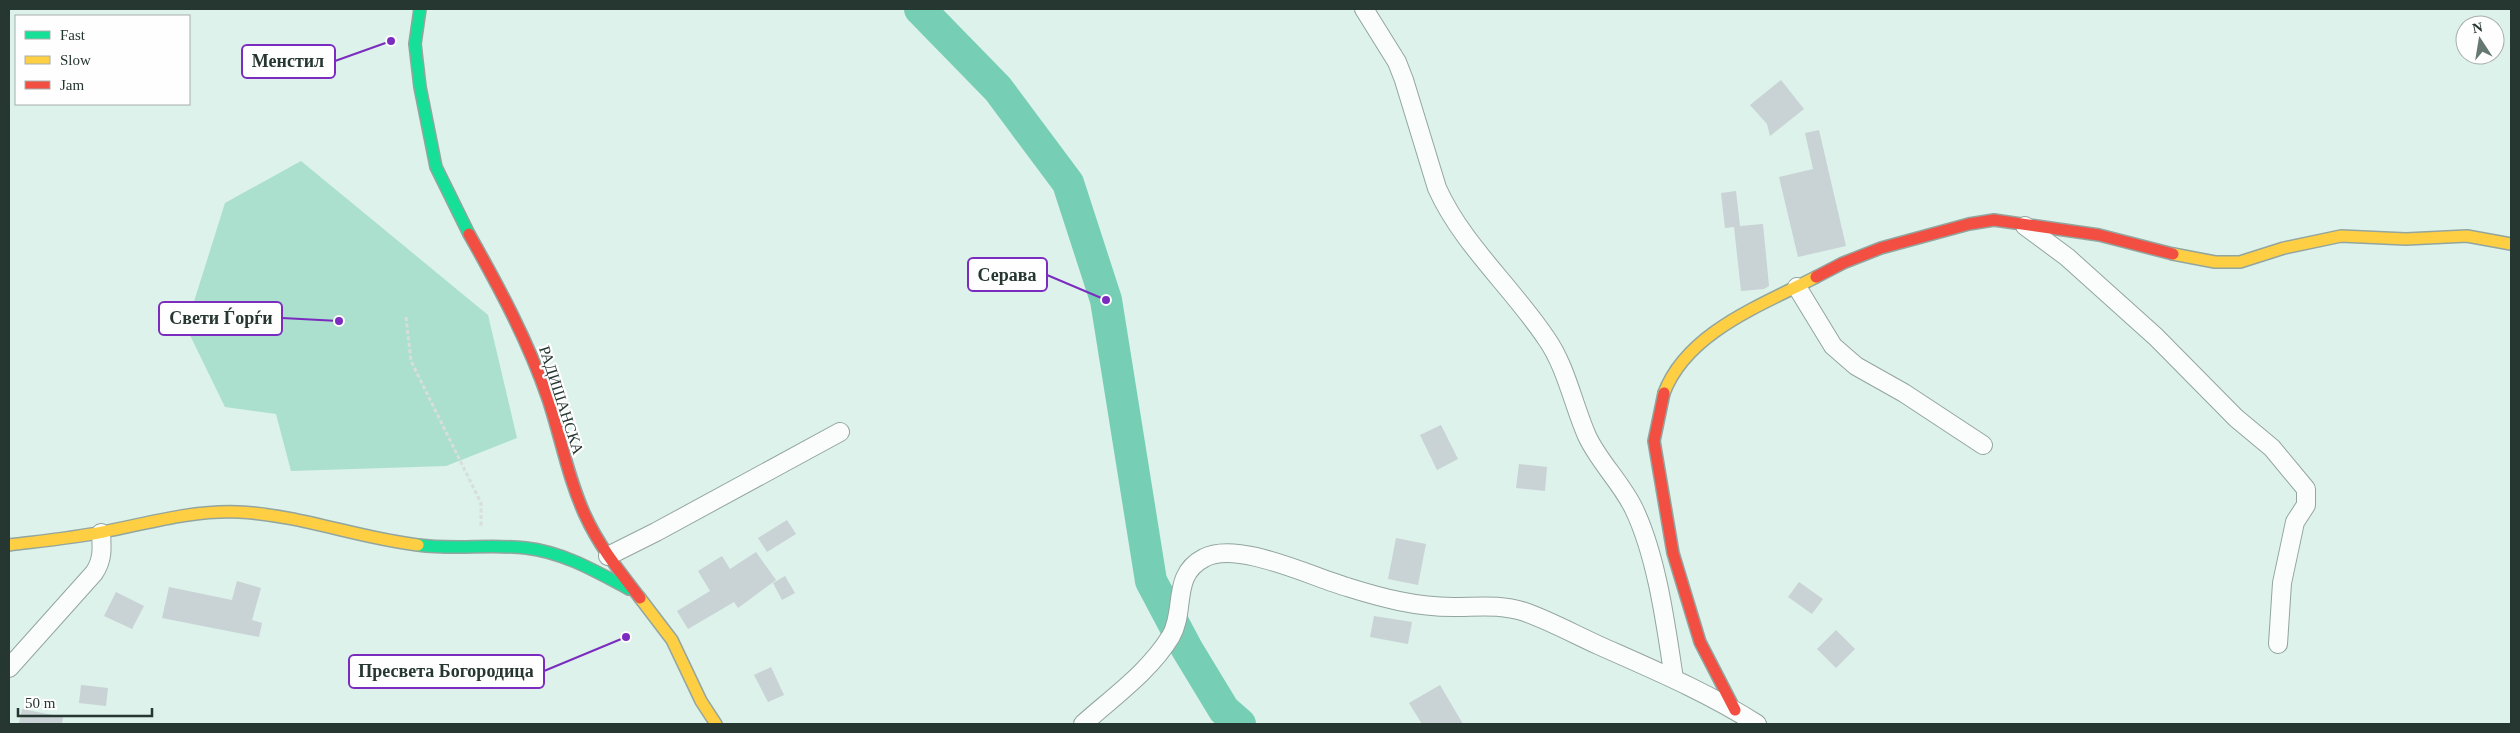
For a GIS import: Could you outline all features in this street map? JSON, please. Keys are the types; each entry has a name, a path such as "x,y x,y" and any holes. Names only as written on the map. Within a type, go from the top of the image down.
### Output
{"street":[{"name":"РАДИШАНСКА","path":"420,9 415,44 420,87 436,167 456,210 508,303 523,336 548,400 561,450 585,515 608,556 672,640 701,700 716,724"},
{"path":"1364,9 1397,62 1444,205 1465,235 1517,297 1548,339 1588,437 1600,459 1622,488 1635,512 1650,558 1674,679"},
{"path":"1735,710 1700,642 1691,616 1673,553 1654,441 1665,386 1681,360 1723,326 1843,263 1881,248 1968,224 1994,220 2099,235 2184,257 2215,262 2240,262 2284,248 2341,236 2406,239 2467,236 2511,244"},
{"path":"2020,223 2067,257 2156,337 2236,418 2272,448 2306,489 2306,505 2295,522 2282,583 2278,644"},
{"path":"1797,287 1833,346 1856,366 1904,393 1983,445"},
{"path":"608,556 840,432"},
{"path":"9,545 101,533 188,514 231,512 298,521 353,534 418,546 528,548 547,552 594,570 637,594"},
{"path":"9,668 94,573 99,565 102,553 101,533"},
{"path":"1084,724 1144,670 1167,641 1178,619 1179,593 1184,579 1194,565 1208,555 1225,552 1266,560 1393,601 1452,607 1496,605 1510,607 1539,618 1674,679 1735,710 1757,724"}],"path":[{"path":"406,317 411,361 481,504 482,546"}],"green space":[{"path":"301,161 488,315 517,438 446,466 291,471 276,414 225,407 186,327 225,203"}],"building":[{"path":"1781,80 1804,109 1770,136 1767,124 1750,105"},
{"path":"1819,130 1846,246 1798,257 1779,177 1813,169 1805,133"},
{"path":"1736,191 1740,226 1763,224 1769,286 1764,289 1741,291 1734,227 1725,228 1721,193"},
{"path":"1441,425 1458,459 1437,470 1420,435"},
{"path":"1519,464 1547,467 1545,491 1516,488"},
{"path":"787,520 796,534 767,552 758,538"},
{"path":"1396,538 1426,544 1418,585 1388,579"},
{"path":"756,552 776,580 738,608 734,602 688,629 677,611 710,591 698,571 722,556 730,569"},
{"path":"785,576 795,593 782,600 773,583"},
{"path":"237,581 261,588 252,620 262,623 259,637 162,618 169,587 232,600"},
{"path":"1799,582 1823,599 1812,614 1788,597"},
{"path":"116,592 144,606 132,629 104,616"},
{"path":"1374,616 1412,622 1408,644 1370,637"},
{"path":"1836,630 1855,649 1836,668 1817,649"},
{"path":"771,667 784,695 768,702 754,675"},
{"path":"81,685 108,688 106,706 79,703"},
{"path":"1440,685 1463,724 1422,724 1409,703"},
{"path":"22,709 63,717 62,724 19,723"}],"waterway":[{"path":"920,9 998,89 1068,183 1106,300 1151,581 1187,649 1224,710 1240,724"}],"traffic: fast":[{"path":"420,9 415,44 420,87 436,167 469,234"},
{"path":"418,545 512,547 540,550 566,558 629,589"}],"traffic: slow":[{"path":"2173,254 2215,262 2240,262 2284,248 2341,236 2406,239 2467,236 2511,244"},
{"path":"1664,393 1675,372 1690,353 1708,337 1750,310 1816,277"},
{"path":"9,545 91,534 187,515 222,512 284,517 396,542 418,545"},
{"path":"640,598 672,640 701,701 716,724"}],"traffic: jam":[{"path":"1816,277 1843,263 1881,248 1969,224 1994,220 2099,235 2173,254"},
{"path":"469,234 502,294 540,377 569,472 585,515 603,548 640,598"},
{"path":"1664,393 1654,441 1673,553 1700,642 1735,710"}],"place":[{"name":"Менстил","path":"391,41"},
{"name":"Серава","path":"1106,300"},
{"name":"Свети Ѓорѓи","path":"339,321"},
{"name":"Пресвета Богородица","path":"626,637"}]}
